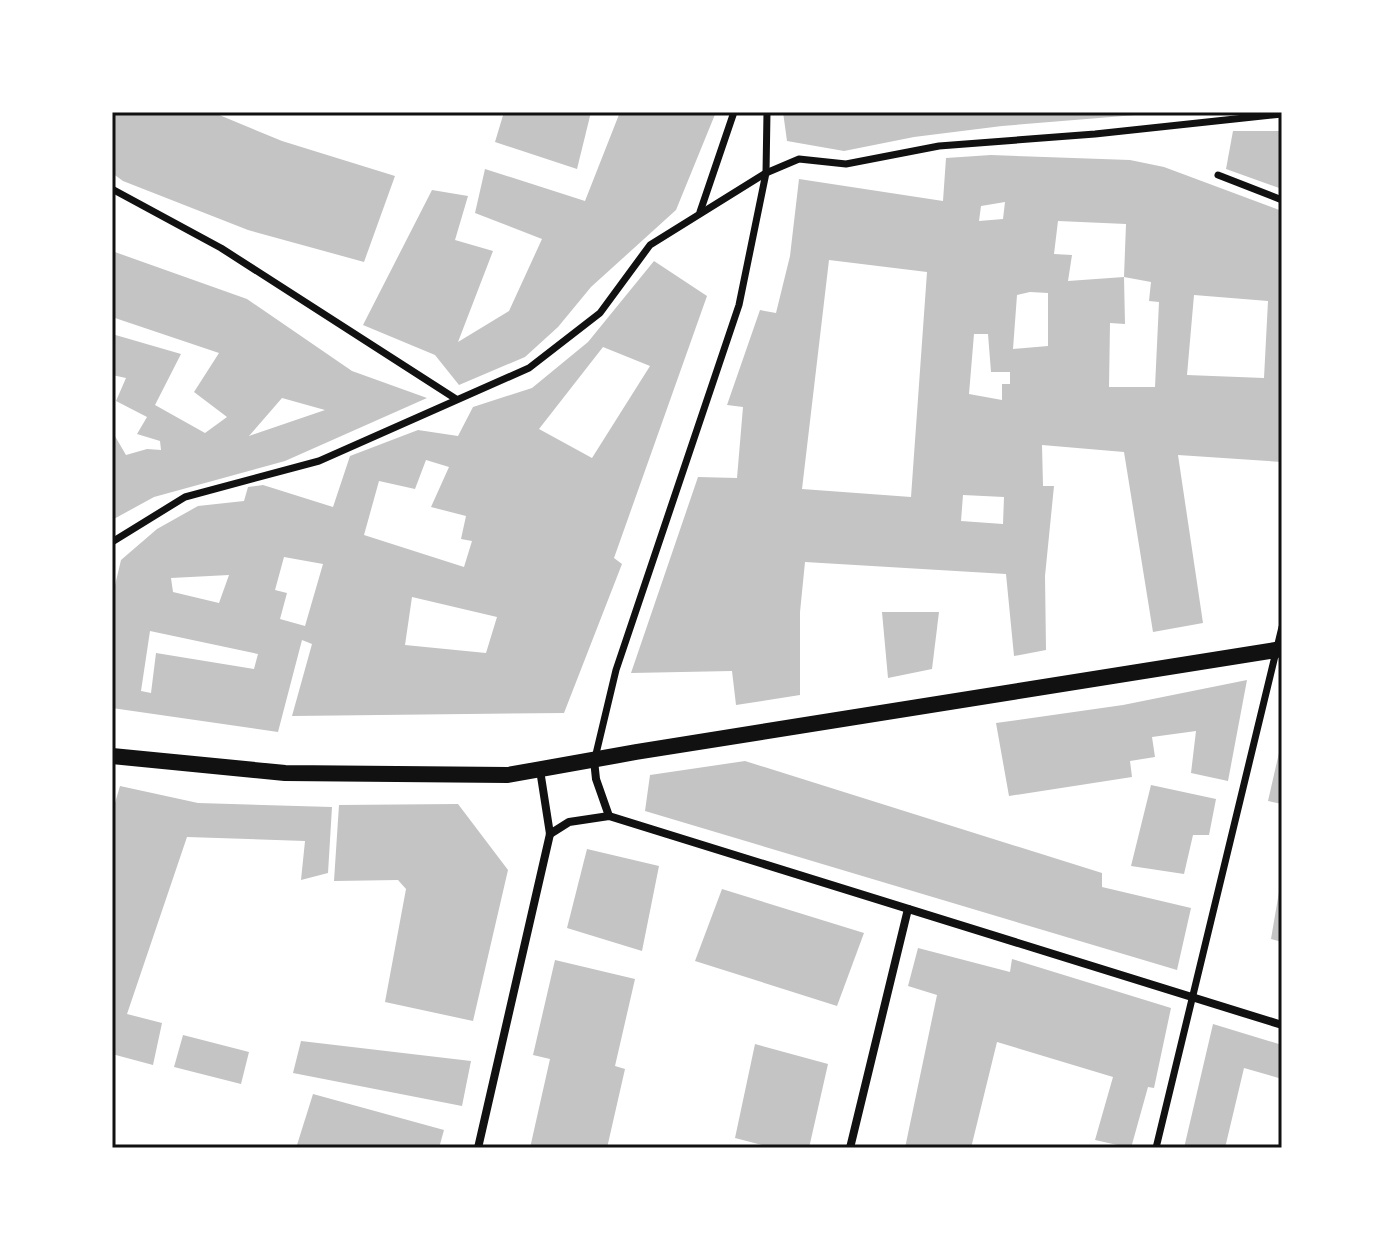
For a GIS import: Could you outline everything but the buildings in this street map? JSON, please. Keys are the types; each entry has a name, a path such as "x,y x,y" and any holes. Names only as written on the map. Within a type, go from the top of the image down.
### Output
{"main road":[{"path":"112,756 285,773 508,775 1280,650"}],"street":[{"path":"699,213 734,112"},
{"path":"609,816 596,779 594,760 616,670 739,305 766,173 767,112"},
{"path":"112,542 185,497 319,461 529,368 600,313 650,245 766,173 799,159 846,164 939,146 1095,134 1282,114"},
{"path":"1218,175 1282,200"},
{"path":"112,189 221,248 456,399"},
{"path":"1156,1148 1280,650 1282,627"},
{"path":"478,1148 550,834 540,769"},
{"path":"550,834 569,822 609,816 1282,1025"},
{"path":"850,1148 908,909"}]}
